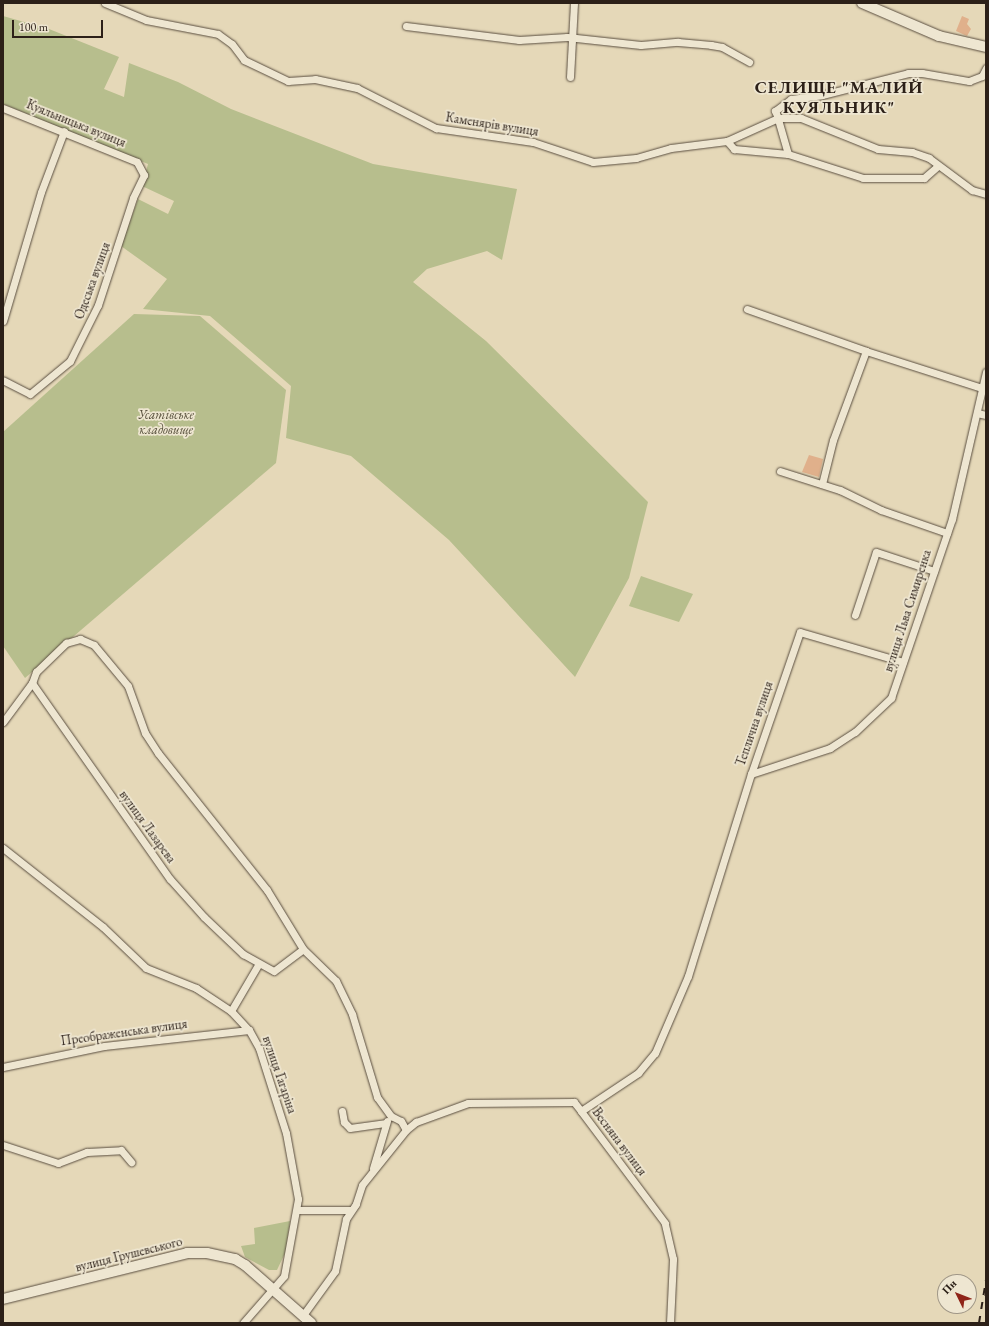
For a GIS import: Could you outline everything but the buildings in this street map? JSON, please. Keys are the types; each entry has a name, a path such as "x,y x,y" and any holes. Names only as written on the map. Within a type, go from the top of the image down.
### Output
{"main road":[{"path":"862,3 939,36 986,47"},
{"name":"вулиця Грушевського","path":"3,1299 187,1253 207,1253 235,1259 275,1288 310,1323"}],"street":[{"name":"Каменярів вулиця","path":"105,3 153,22 218,34 232,44 244,60 288,81 315,79 363,89 436,128 450,132 533,142 593,162 636,158 671,148 727,141 778,118"},
{"path":"570,77 570,38 574,3"},
{"path":"406,26 488,38 570,38 641,45 678,42 711,45 722,47 749,62"},
{"path":"788,154 775,110 791,99 822,95 908,73 922,72 969,81 982,76 986,68"},
{"name":"Куяльницька вулиця","path":"3,108 64,131 140,164"},
{"path":"778,118 801,118 878,149 912,152 929,158 972,190 986,194"},
{"path":"3,321 41,192 64,131"},
{"path":"727,141 734,148 788,154 863,178 924,178 938,166"},
{"name":"Одеська вулиця","path":"3,380 24,393 36,392 70,361 88,330 144,175 140,164"},
{"path":"747,309 866,351 982,388"},
{"path":"822,484 833,440 866,351"},
{"name":"вулиця Льва Симиренка","path":"751,774 830,748 855,732 891,698 947,532 986,372"},
{"path":"977,413 986,415"},
{"path":"780,471 822,484 881,510 947,532"},
{"path":"855,615 876,552 934,571"},
{"name":"Теплична вулиця","path":"692,962 751,774 800,632 903,662"},
{"path":"3,722 32,683 36,672 66,643 80,639 94,645 128,686 145,733 158,753 267,890 303,949 329,972 346,998 369,1064 372,1087 391,1116 401,1121 416,1122"},
{"name":"вулиця Лазарева","path":"32,683 170,879 204,917 258,965 274,971 303,949"},
{"name":"вулиця Гагаріна","path":"3,848 103,927 146,968 196,988 231,1011 250,1030 270,1080 286,1133 298,1199 284,1276 243,1323"},
{"name":"Весняна вулиця","path":"670,1323 673,1259 665,1223 581,1112 646,1067 655,1053 692,962"},
{"path":"231,1011 258,965"},
{"name":"Преображенська вулиця","path":"3,1067 104,1046 250,1030"},
{"path":"303,1315 335,1270 350,1210 356,1204 362,1185 373,1168 406,1130 416,1122 468,1104 489,1102 574,1102 581,1112"},
{"path":"342,1111 344,1122 350,1128 385,1123"},
{"path":"373,1168 385,1123 391,1116"},
{"path":"401,1121 406,1130"},
{"path":"3,1145 58,1163 87,1152 121,1150 131,1162"},
{"path":"297,1210 350,1210"}],"green space":[{"path":"3,16 49,29 119,57 104,89 124,97 129,63 178,82 231,109 373,164 517,189 502,260 487,251 427,269 413,282 486,341 648,502 629,578 575,677 449,540 351,456 286,438 291,386 210,316 143,309 167,279 121,246 138,199 168,214 174,201 142,186 148,164 3,104"},
{"name":"Усатівське кладовище","path":"134,314 200,316 286,390 276,463 25,678 3,646 3,432"},
{"path":"641,576 693,594 679,622 629,606"},
{"path":"290,1221 286,1251 277,1270 269,1270 245,1257 241,1246 255,1244 254,1228"}],"railway":[{"path":"979,1323 986,1280"}],"district":[{"name":"СЕЛИЩЕ \"МАЛИЙ КУЯЛЬНИК\"","path":"839,98"}]}
